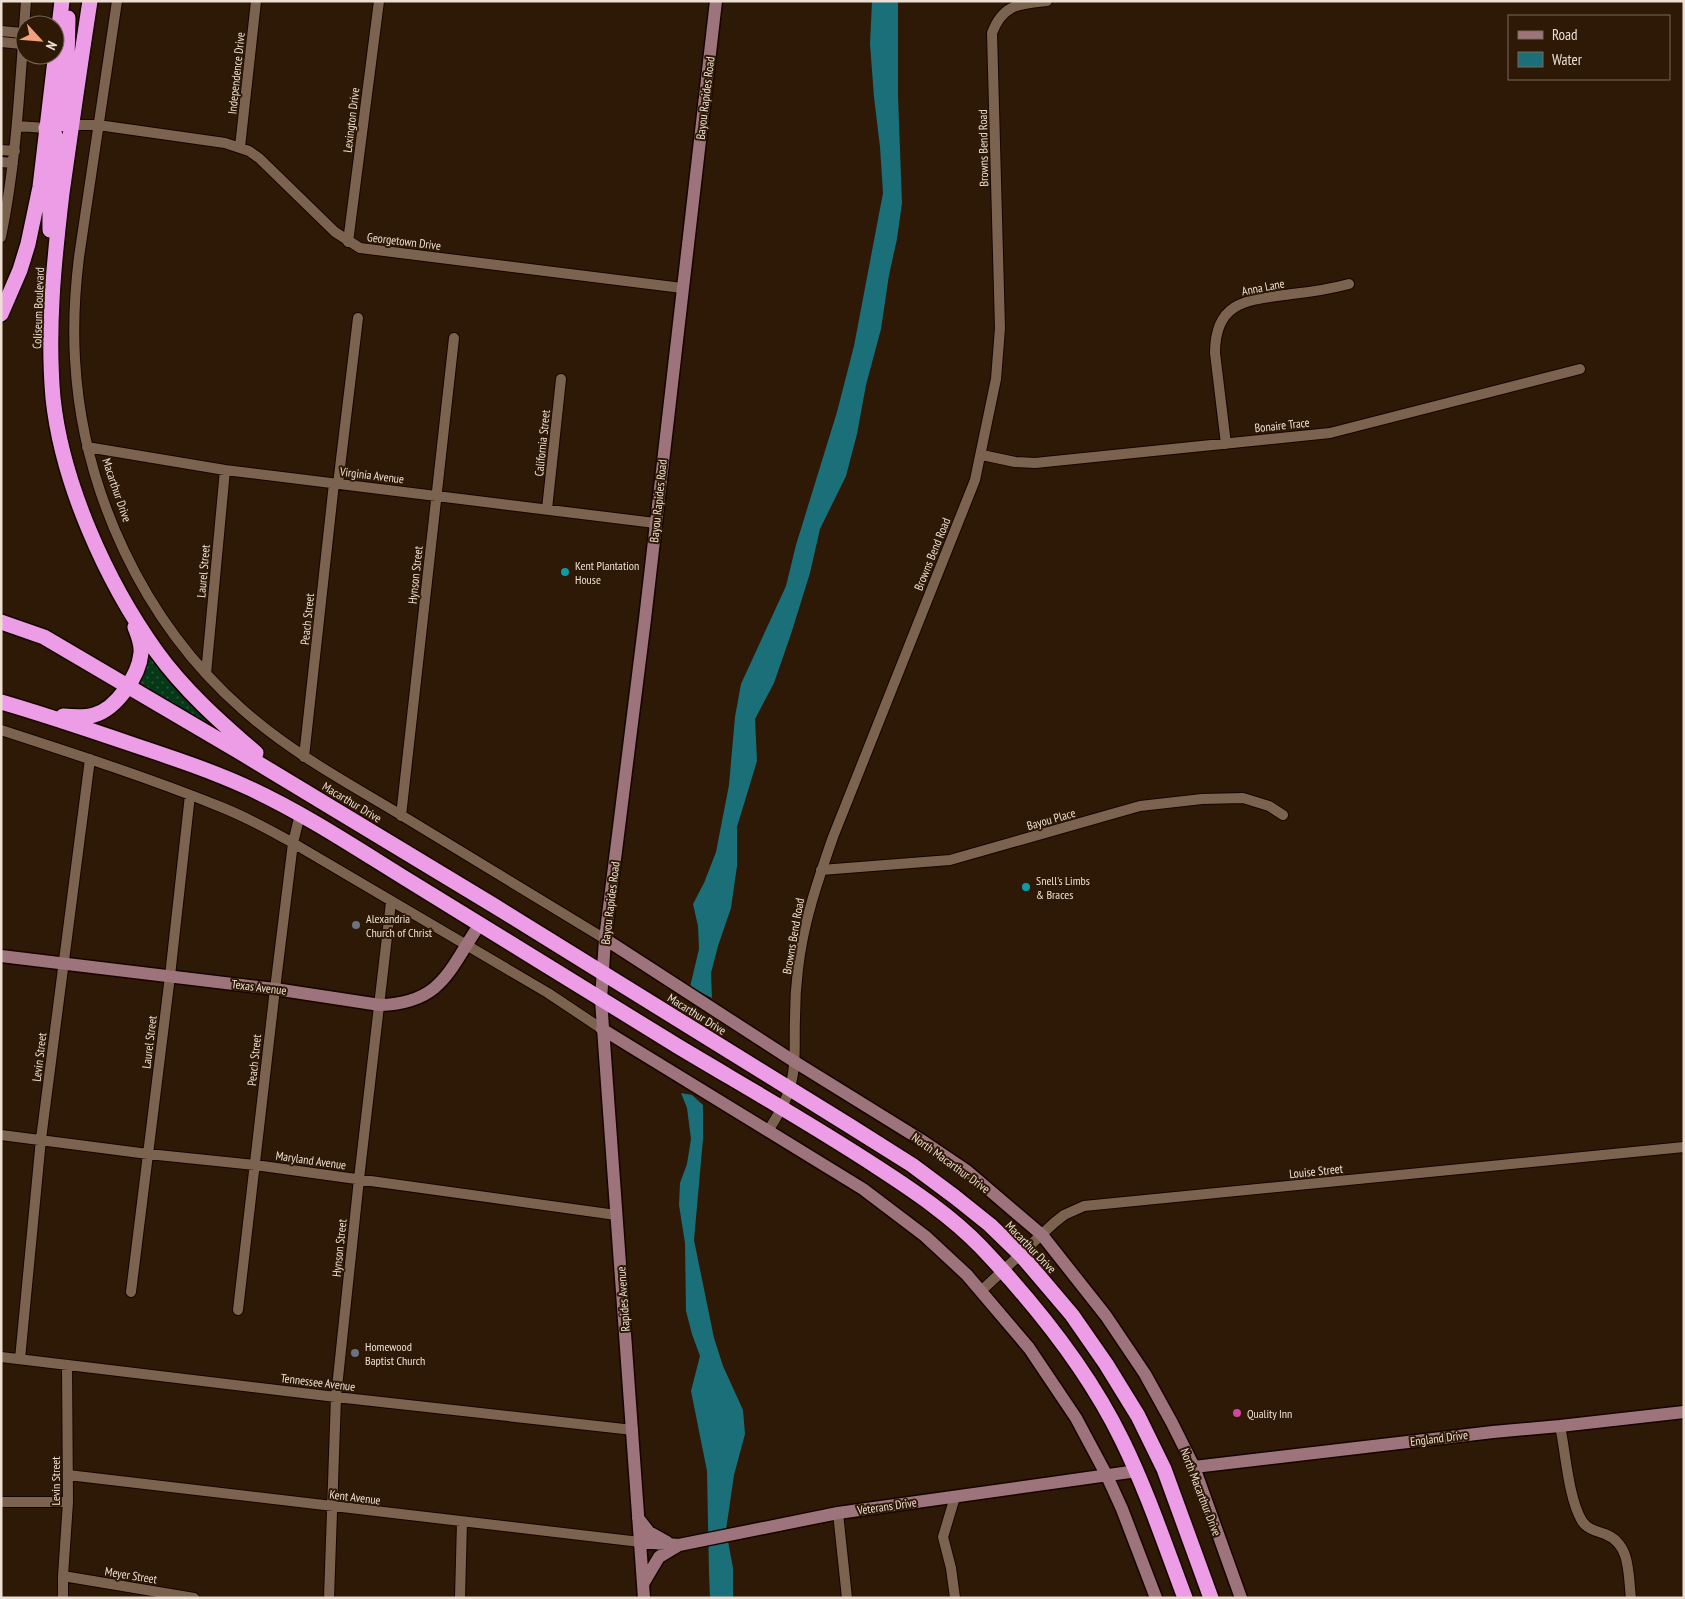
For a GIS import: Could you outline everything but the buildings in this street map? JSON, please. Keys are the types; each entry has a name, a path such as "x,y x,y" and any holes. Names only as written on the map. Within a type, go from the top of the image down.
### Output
{"highway":[{"name":"Coliseum Boulevard","path":"1,314 20,270 28,244 40,187 62,1"},
{"path":"68,1 67,55 60,117 64,124 71,125"},
{"name":"Coliseum Boulevard","path":"90,1 71,125 54,268 50,340 51,372 57,425 64,456 84,518 111,578 127,605"},
{"path":"46,128 53,130 56,138 50,202 52,301"},
{"path":"47,715 82,717 104,712 112,706 128,686 138,665 141,653 140,640 127,605"},
{"path":"127,605 156,650 176,676 216,719 259,756 328,806"},
{"name":"Macarthur Drive","path":"1,622 44,637 493,904 602,974 790,1089 955,1196 990,1225 1021,1255 1072,1314 1106,1364 1138,1416 1164,1469 1212,1598"},
{"path":"1,702 47,715 193,765 248,788 300,814 601,1000 845,1146 938,1210 978,1244 1002,1270 1077,1363 1107,1412 1136,1471 1155,1515 1185,1598"},
{"path":"480,924 493,904"},
{"path":"1136,1471 1164,1469"}],"street":[{"path":"25,15 26,1"},
{"path":"86,443 74,358 76,292 79,257 117,1"},
{"name":"Independence Drive","path":"240,147 256,1"},
{"name":"Lexington Drive","path":"348,242 378,1"},
{"name":"Bayou Rapides Road","path":"601,1000 605,939 716,1"},
{"name":"Browns Bend Road","path":"768,1131 782,1108 790,1089 795,1062 798,970 803,937 813,895 833,836 975,480 982,455 996,379 1000,328 992,33 1000,15 1019,4 1047,1"},
{"path":"1,31 15,36"},
{"path":"1,42 15,40"},
{"path":"1,237 15,151 21,65"},
{"name":"Georgetown Drive","path":"71,125 98,125 225,143 240,147 259,158 335,232 360,248 682,288"},
{"path":"17,126 46,128"},
{"path":"1,150 15,151"},
{"path":"1,162 13,163"},
{"name":"Anna Lane","path":"1226,444 1215,338 1221,321 1240,303 1253,299 1309,292 1349,284"},
{"name":"Peach Street","path":"304,757 336,484 358,318"},
{"name":"Hynson Street","path":"401,816 454,338"},
{"name":"Bonaire Trace","path":"982,455 1015,462 1035,463 1330,433 1580,369"},
{"name":"California Street","path":"547,509 561,379"},
{"name":"Virginia Avenue","path":"86,443 225,470 655,523"},
{"name":"Macarthur Drive","path":"86,443 112,526 136,574 171,629 206,674 258,723 304,757 605,939"},
{"name":"Laurel Street","path":"206,674 225,470"},
{"path":"1,730 90,759 223,807 293,843 548,994 863,1189 903,1218 967,1274 1017,1332 1059,1390 1076,1418 1122,1509 1156,1598"},
{"name":"Levin Street","path":"20,1359 41,1139 90,759"},
{"name":"Laurel Street","path":"132,1292 190,795"},
{"name":"Bayou Place","path":"821,870 950,860 1140,806 1202,799 1243,798 1269,806 1283,815"},
{"name":"Peach Street","path":"238,1310 293,843 300,814"},
{"name":"Hynson Street","path":"329,1598 336,1397 391,902"},
{"name":"Texas Avenue","path":"1,956 275,989 380,1005 412,1001 432,991 446,976 480,924"},
{"name":"North Macarthur Drive","path":"605,939 967,1171 1042,1235 1106,1316 1146,1374 1194,1467 1241,1598"},
{"name":"Rapides Avenue","path":"601,1000 644,1598"},
{"name":"Maryland Avenue","path":"1,1135 148,1154 255,1165 616,1215"},
{"name":"Louise Street","path":"981,1291 1064,1215 1084,1206 1684,1147"},
{"name":"Tennessee Avenue","path":"1,1357 633,1430"},
{"name":"Levin Street","path":"63,1598 68,1502 67,1365"},
{"name":"England Drive","path":"1194,1467 1684,1412"},
{"path":"1560,1426 1575,1505 1582,1521 1587,1527 1611,1537 1624,1550 1631,1598"},
{"name":"Veterans Drive","path":"640,1542 682,1545 838,1513 1136,1471"},
{"name":"Kent Avenue","path":"68,1475 640,1542"},
{"path":"955,1497 944,1537 955,1598"},
{"path":"1,1502 68,1502"},
{"path":"838,1513 847,1598"},
{"path":"638,1518 656,1537 682,1545"},
{"path":"460,1598 462,1522"},
{"path":"643,1584 658,1557 682,1545"},
{"name":"Meyer Street","path":"63,1576 194,1598"}],"green space":[{"path":"147,653 211,726 140,683"}],"water":[{"path":"872,1 898,1 898,96 902,203 897,239 889,275 881,329 866,385 857,434 846,476 820,529 810,573 791,634 774,683 755,719 757,761 737,827 737,866 731,908 711,973 712,998 690,987 699,949 698,926 693,904 704,883 716,852 729,785 735,717 741,684 786,586 796,545 837,412 854,346 883,193 870,44"},
{"path":"681,1093 692,1095 703,1105 703,1139 694,1240 714,1338 723,1366 743,1410 745,1434 734,1475 726,1530 733,1568 733,1598 710,1598 707,1471 691,1391 700,1356 686,1311 685,1243 679,1205 680,1183 687,1164 691,1139 687,1108"}],"place":[{"name":"Kent Plantation House","path":"565,572"},
{"name":"Snell's Limbs & Braces","path":"1026,887"},
{"name":"Alexandria Church of Christ","path":"356,925"},
{"name":"Homewood Baptist Church","path":"355,1353"},
{"name":"Quality Inn","path":"1237,1413"}]}
